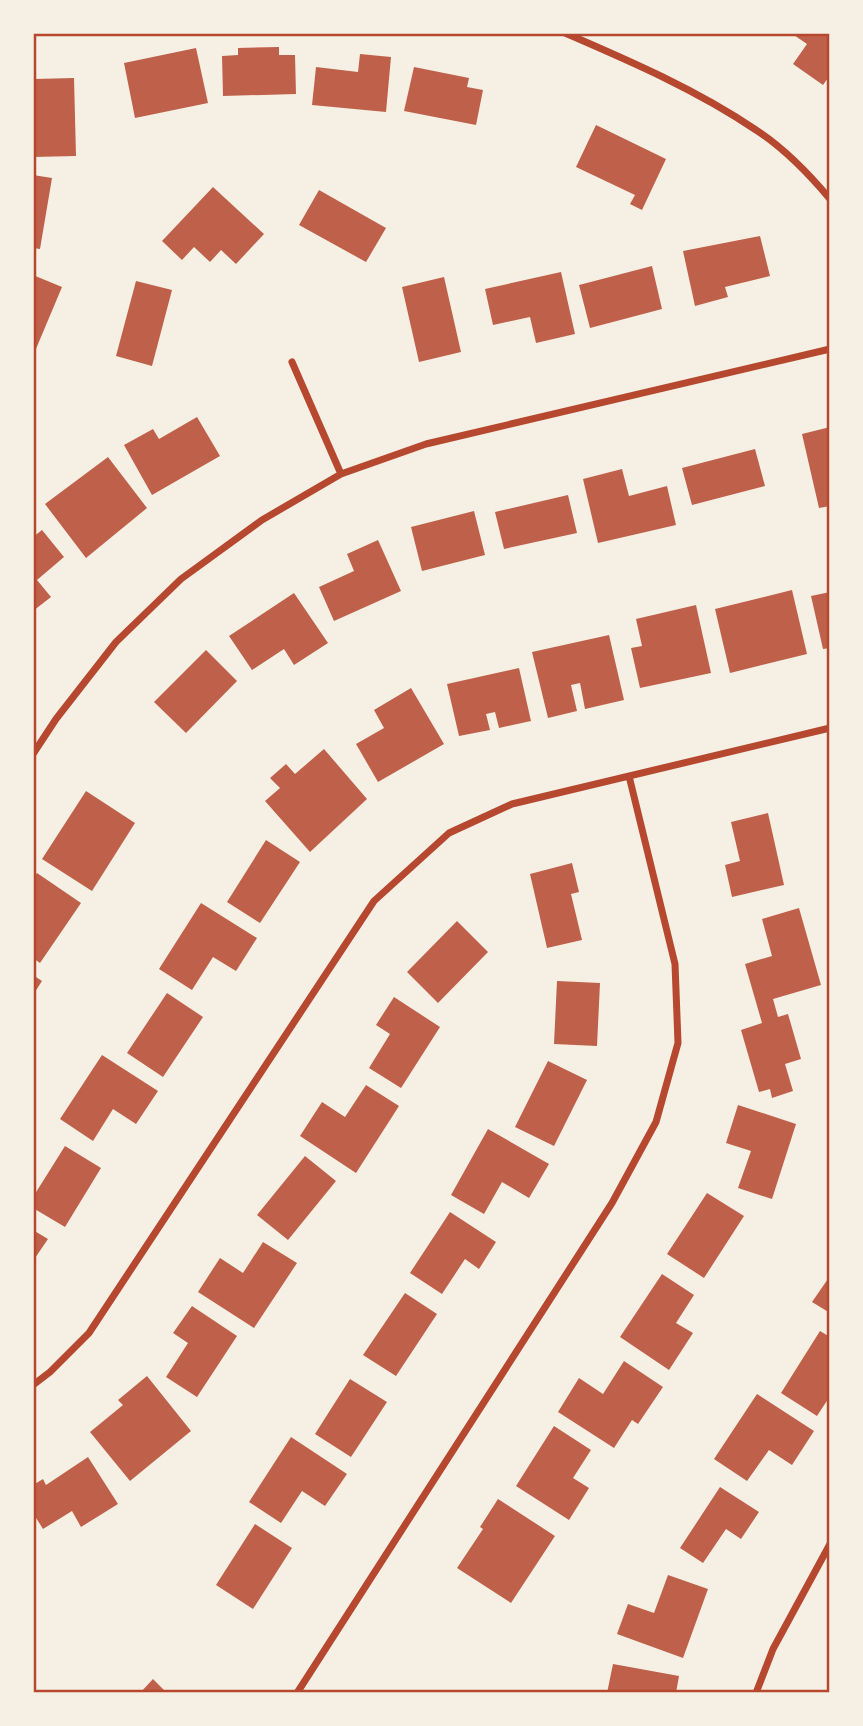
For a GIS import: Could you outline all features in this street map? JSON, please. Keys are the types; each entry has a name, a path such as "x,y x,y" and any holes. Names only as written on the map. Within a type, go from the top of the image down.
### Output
{"street":[{"path":"565,33 649,69 757,130 810,176 830,200"},
{"path":"33,754 56,719 116,642 181,579 262,520 341,474 426,444 830,349"},
{"path":"292,362 341,474"},
{"path":"33,1385 89,1333 373,901 449,833 512,804 830,728"},
{"path":"297,1693 612,1203 656,1122 678,1043 675,964 629,776"},
{"path":"757,1693 773,1649 830,1544"}],"building":[{"path":"791,33 830,33 830,75 823,85 793,64 807,44"},
{"path":"279,47 279,55 295,55 296,94 223,96 222,56 238,55 238,48"},
{"path":"196,48 208,103 135,118 124,63"},
{"path":"360,54 391,57 386,112 312,105 316,67 358,72"},
{"path":"414,67 469,78 467,87 483,90 476,125 404,111"},
{"path":"74,78 76,156 33,157 34,79"},
{"path":"596,125 666,159 642,210 630,204 635,195 576,167"},
{"path":"33,175 52,178 40,249 33,248"},
{"path":"213,187 264,234 236,264 221,250 210,262 194,247 182,260 162,241"},
{"path":"319,190 386,228 366,262 299,225"},
{"path":"760,236 770,276 725,287 728,297 695,306 683,251"},
{"path":"652,266 662,309 590,328 579,285"},
{"path":"561,272 575,334 536,343 530,317 493,325 485,289"},
{"path":"33,275 62,287 33,356"},
{"path":"444,277 461,352 419,362 402,287"},
{"path":"136,281 172,290 152,366 116,356"},
{"path":"197,417 220,456 152,495 124,445 153,429 159,439"},
{"path":"830,427 830,506 819,508 802,434"},
{"path":"755,449 765,486 692,505 682,468"},
{"path":"108,457 147,508 86,558 45,504"},
{"path":"622,469 629,496 667,486 676,525 598,543 583,479"},
{"path":"568,495 577,533 504,549 495,512"},
{"path":"474,511 485,555 422,571 411,527"},
{"path":"42,530 64,557 37,580 51,597 33,611 33,537"},
{"path":"378,540 401,591 334,621 319,587 354,571 347,554"},
{"path":"792,590 807,654 730,673 715,609"},
{"path":"830,592 830,648 823,649 811,596"},
{"path":"294,593 328,643 294,665 284,649 252,670 229,636"},
{"path":"696,605 711,673 640,688 631,648 642,646 636,619"},
{"path":"609,635 624,700 585,709 580,683 571,685 577,711 548,718 532,652"},
{"path":"206,650 237,681 186,733 154,702"},
{"path":"519,668 531,721 499,728 495,712 486,714 490,730 459,736 447,684"},
{"path":"411,688 444,744 378,782 356,744 384,728 374,710"},
{"path":"324,749 367,799 310,852 265,801 280,788 270,778 286,764 295,774"},
{"path":"86,791 135,823 92,891 42,859"},
{"path":"768,813 784,885 732,897 725,865 740,861 731,822"},
{"path":"266,840 300,862 260,923 227,902"},
{"path":"572,863 579,892 571,894 582,940 547,948 530,874"},
{"path":"37,873 81,903 40,963 33,958 33,878"},
{"path":"201,903 257,938 236,971 213,957 192,990 159,969"},
{"path":"799,908 821,985 773,999 778,1017 788,1014 801,1059 785,1064 793,1091 772,1098 770,1089 759,1092 741,1030 762,1023 745,964 772,956 762,919"},
{"path":"457,921 488,952 438,1003 407,972"},
{"path":"33,975 42,981 33,995"},
{"path":"557,981 600,983 597,1046 554,1044"},
{"path":"167,993 203,1017 163,1077 127,1053"},
{"path":"394,997 440,1027 401,1088 369,1068 390,1034 376,1025"},
{"path":"102,1055 158,1091 136,1124 113,1109 93,1141 60,1119"},
{"path":"548,1061 587,1080 554,1146 515,1127"},
{"path":"366,1085 399,1106 356,1173 300,1136 322,1102 345,1117"},
{"path":"738,1105 796,1124 772,1199 738,1188 751,1151 726,1143"},
{"path":"488,1129 549,1164 529,1198 502,1182 484,1214 451,1195"},
{"path":"65,1146 101,1168 65,1227 33,1208 33,1197"},
{"path":"305,1156 336,1181 288,1240 257,1215"},
{"path":"707,1193 744,1216 704,1278 667,1254"},
{"path":"450,1212 496,1242 479,1269 465,1259 442,1294 410,1273"},
{"path":"33,1230 48,1239 33,1261"},
{"path":"263,1242 297,1263 254,1328 198,1292 220,1258 243,1273"},
{"path":"662,1274 694,1295 676,1323 693,1333 669,1370 620,1337"},
{"path":"830,1276 830,1313 812,1302"},
{"path":"405,1293 437,1314 396,1376 363,1355"},
{"path":"192,1306 237,1336 197,1397 166,1377 188,1343 173,1333"},
{"path":"820,1331 830,1337 830,1396 817,1416 781,1393"},
{"path":"624,1361 663,1387 638,1424 632,1420 614,1448 558,1412 579,1378 603,1394"},
{"path":"147,1376 191,1431 130,1481 90,1432 123,1405 118,1400"},
{"path":"350,1379 387,1402 351,1457 315,1434"},
{"path":"757,1394 814,1431 792,1465 769,1450 747,1481 714,1459"},
{"path":"554,1426 591,1450 573,1478 589,1488 569,1520 516,1486"},
{"path":"291,1437 347,1474 325,1506 302,1491 281,1523 249,1502"},
{"path":"88,1457 118,1504 81,1527 72,1511 43,1529 33,1513 33,1485 43,1479 46,1485"},
{"path":"720,1487 759,1512 741,1539 726,1529 703,1563 680,1548"},
{"path":"498,1499 555,1536 511,1603 457,1568 483,1529 480,1527"},
{"path":"255,1524 292,1548 253,1609 216,1585"},
{"path":"668,1575 708,1589 683,1658 617,1634 628,1604 654,1613"},
{"path":"613,1664 679,1676 676,1693 607,1693"},
{"path":"153,1679 167,1693 140,1693"}]}
